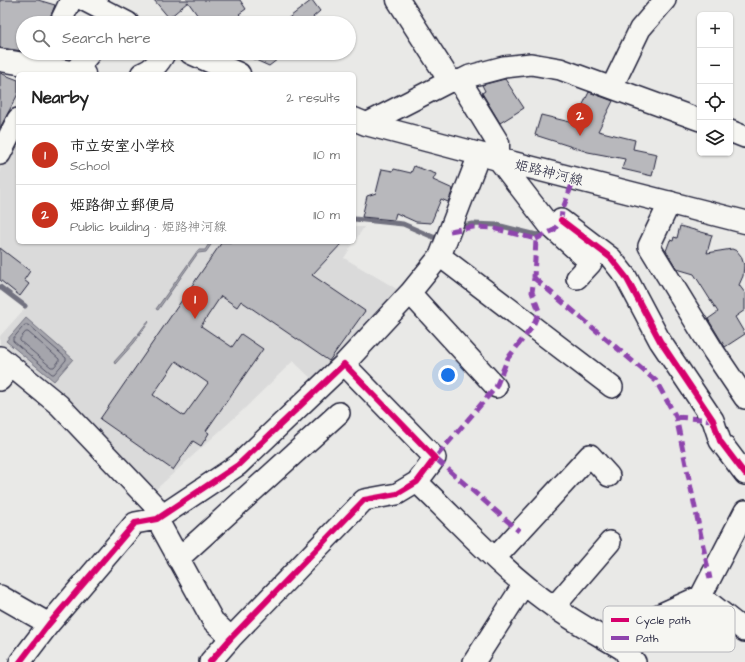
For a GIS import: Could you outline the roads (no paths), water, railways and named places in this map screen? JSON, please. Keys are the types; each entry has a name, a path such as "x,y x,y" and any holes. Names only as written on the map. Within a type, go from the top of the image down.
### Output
{"main road":[{"path":"398,0 498,143 488,157"},
{"path":"0,60 45,65 75,72"},
{"path":"148,72 160,60"},
{"path":"207,60 234,72"},
{"name":"姫路神河線","path":"360,121 488,157 745,222"}],"street":[{"path":"63,16 71,0"},
{"path":"84,0 111,16"},
{"path":"612,87 640,29 665,0"},
{"path":"80,72 86,60"},
{"path":"360,121 455,81 504,67 531,64 560,69 697,119"},
{"path":"0,154 16,123"},
{"path":"733,132 745,137"},
{"path":"20,662 49,624 134,523 158,519 238,465 344,364 410,293 440,256 488,157 549,225 591,263 577,278"},
{"path":"670,202 649,246 714,352 745,398"},
{"path":"561,220 611,258 626,277 660,341 713,420 720,441 745,474"},
{"path":"440,256 612,387"},
{"path":"410,293 496,387"},
{"path":"210,662 231,638 364,500 397,494 417,482 434,458 344,364"},
{"path":"4,368 59,405 154,505 158,519 178,559 213,621 231,638"},
{"path":"178,559 244,511 307,454 339,413"},
{"path":"495,558 590,455 609,476"},
{"path":"417,482 524,584 554,607 603,639"},
{"path":"679,606 701,596 745,511"},
{"path":"554,607 610,542"},
{"path":"474,662 524,584"},
{"path":"0,596 49,624"},
{"path":"701,596 714,606"},
{"path":"735,623 745,631"}],"water":[{"path":"209,244 212,244 206,252 198,253 158,310 156,309 198,250 205,250"},
{"path":"26,318 73,359 54,381 6,341"},
{"path":"148,321 149,322 134,343 115,364 114,362"}],"waterway":[{"path":"356,219 403,224 441,239"},
{"path":"457,227 473,224 497,225 537,235 543,232"},
{"path":"0,287 25,306"}],"place":[{"name":"姫路御立郵便局","path":"580,136"},
{"name":"市立安室小学校","path":"195,319"}]}
